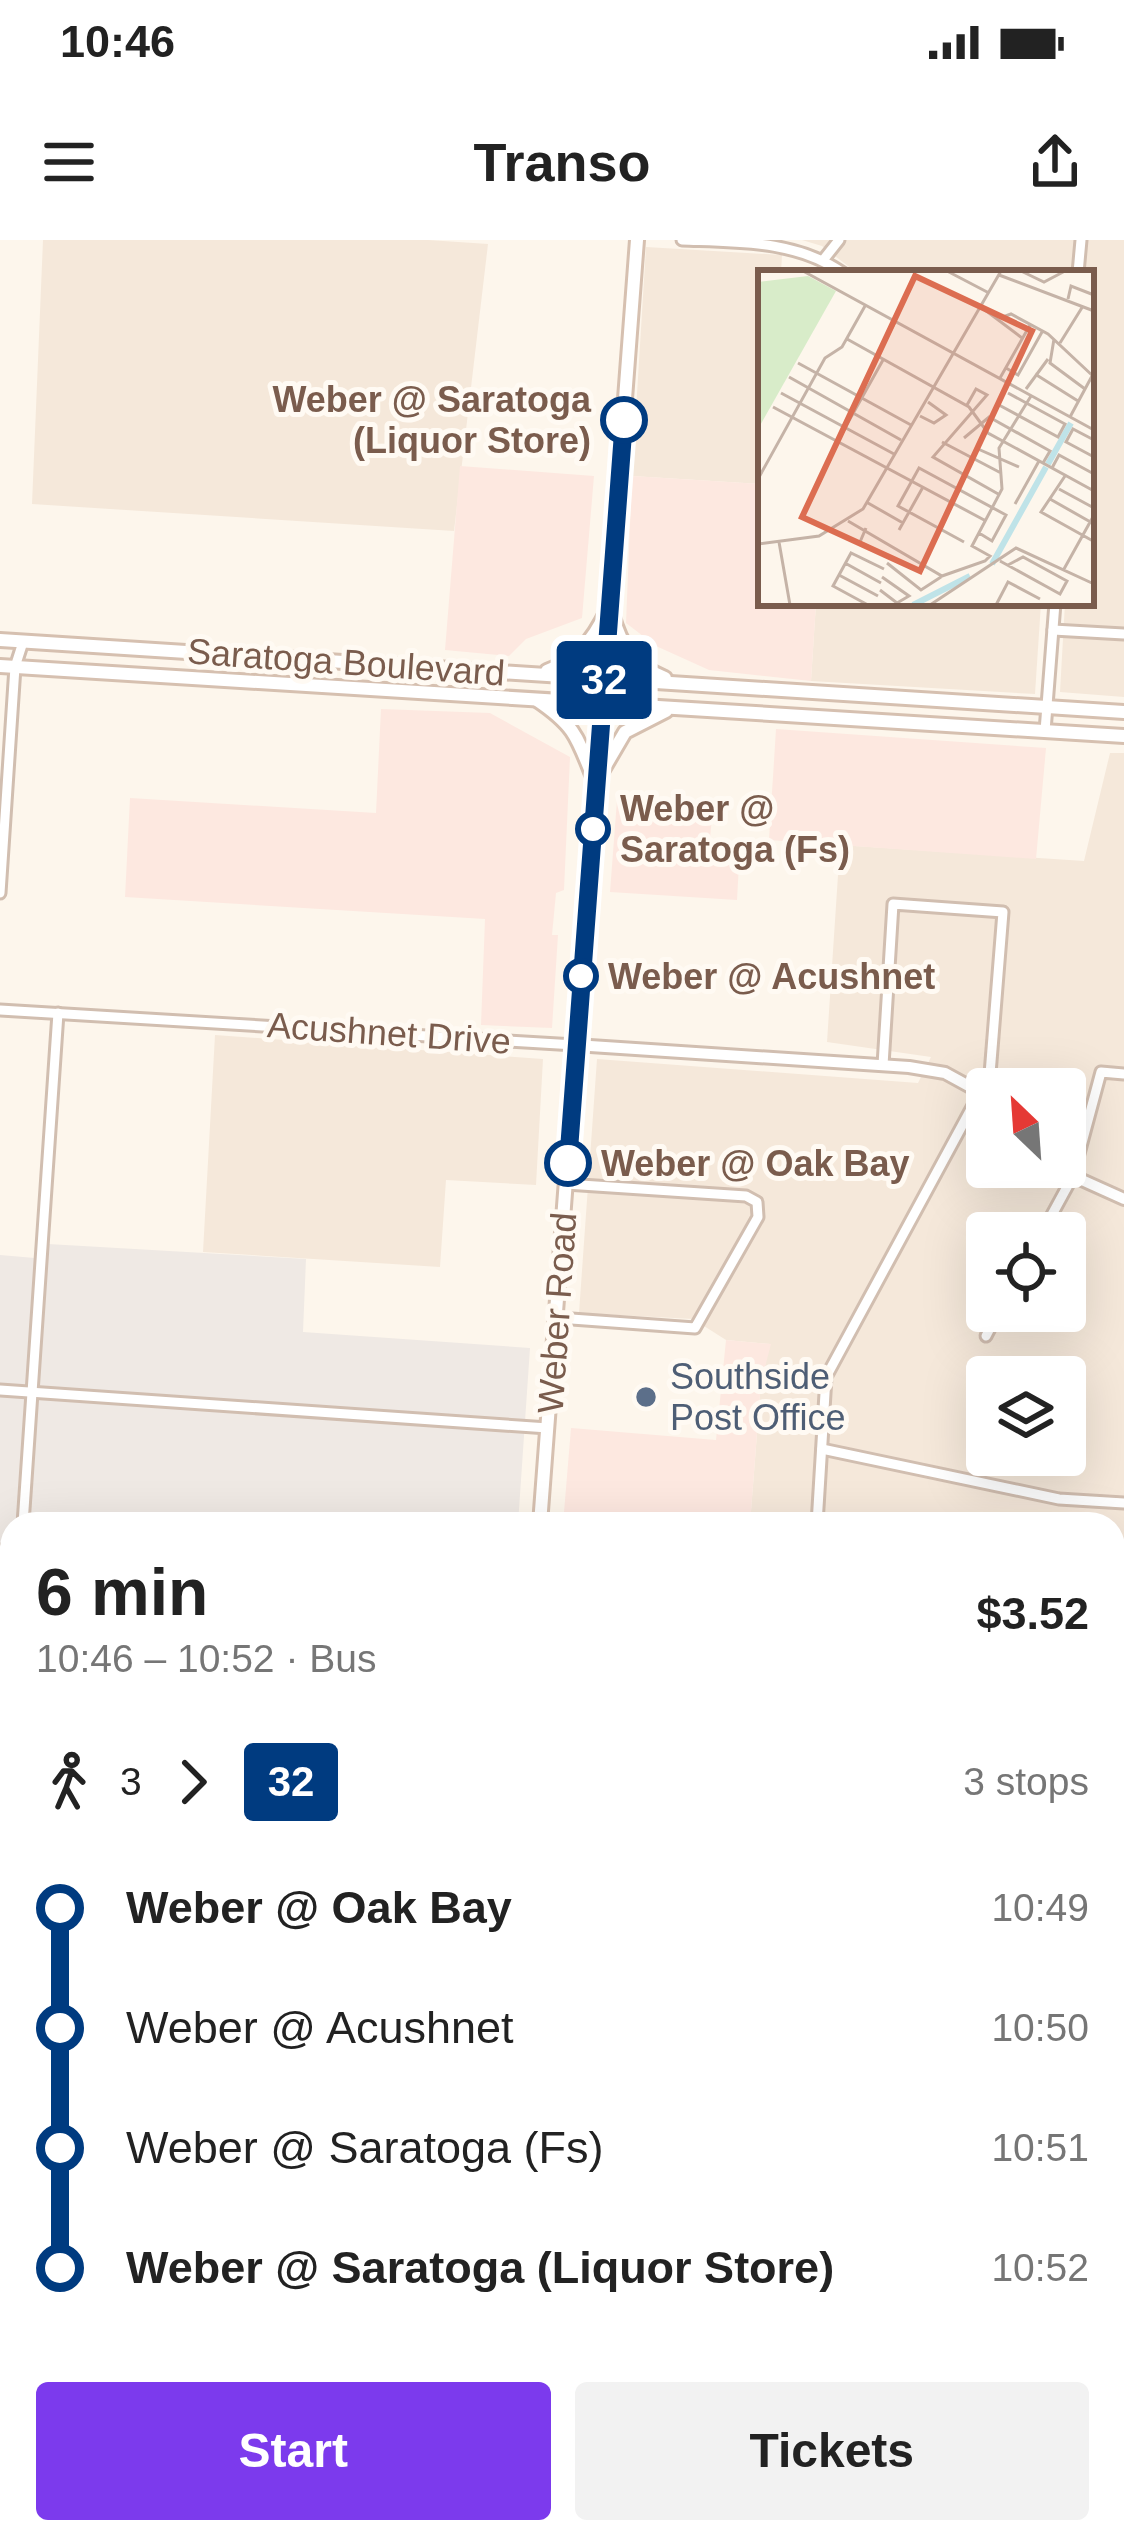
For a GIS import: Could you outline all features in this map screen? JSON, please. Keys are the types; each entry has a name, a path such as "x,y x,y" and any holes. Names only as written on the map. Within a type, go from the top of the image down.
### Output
{"main road":[{"name":"Weber Road","path":"541,1512 637,240"},
{"path":"538,674 572,660 610,605"},
{"path":"610,605 629,655 677,683"},
{"name":"Saratoga Boulevard","path":"0,640 1124,712"},
{"name":"Saratoga Boulevard","path":"0,665 1124,736"},
{"path":"536,699 577,732 596,785"},
{"path":"596,785 626,732 655,713 676,708"}],"street":[{"path":"682,240 772,245 824,259 839,270"},
{"path":"824,259 839,240"},
{"path":"1078,270 1081,240"},
{"path":"1045,731 1055,606"},
{"path":"1053,630 1124,634"},
{"path":"0,893 16,667 23,642"},
{"path":"883,1065 892,904 1003,912 991,1068"},
{"name":"Acushnet Drive","path":"0,1010 883,1065 945,1073 966,1084"},
{"path":"24,1512 58,1013"},
{"path":"1086,1117 1101,1072 1124,1074"},
{"path":"818,1512 826,1377 966,1125"},
{"path":"1086,1181 1124,1199"},
{"path":"558,1318 695,1328 758,1217 758,1202 746,1196 566,1184"},
{"path":"986,1336 988,1332"},
{"path":"0,1390 548,1428"},
{"path":"822,1449 1059,1499 1124,1503"}],"shaded area":[{"path":"43,240 488,244 454,531 32,504"},
{"path":"802,240 1124,240 1124,697 1060,692 1065,606 1094,606 1094,270 853,270 822,246"},
{"path":"646,247 782,255 781,270 758,270 758,484 632,476"},
{"path":"460,466 594,476 582,618 526,639 509,656 445,650"},
{"path":"632,476 758,484 758,606 816,606 811,681 709,670 656,646 626,623"},
{"path":"816,606 1041,606 1035,694 811,681"},
{"path":"381,709 490,713 570,757 564,890 556,893 552,935 558,935 552,1028 481,1025 485,919 125,897 130,798 376,813"},
{"path":"776,729 1046,748 1036,859 769,840"},
{"path":"1110,753 1124,753 1124,1512 751,1512 761,1382 770,1344 726,1340 693,1319 579,1313 597,1059 918,1083 931,1057 827,1042 840,845 1084,861"},
{"path":"617,800 713,806 708,860 739,864 737,900 610,892"},
{"path":"215,1035 543,1059 536,1185 446,1180 440,1267 203,1252"},
{"path":"48,1244 306,1259 303,1332 530,1348 519,1512 0,1512 0,1255 46,1259"},
{"path":"726,1340 771,1344 761,1382 751,1512 564,1512 571,1428 716,1440"}],"bus line":[{"name":"32","path":"568,1163 624,420"}],"place":[{"name":"Weber @ Saratoga (Liquor Store)","path":"624,420"},
{"name":"Weber @ Saratoga (Fs)","path":"593,829"},
{"name":"Weber @ Acushnet","path":"581,976"},
{"name":"Weber @ Oak Bay","path":"568,1163"},
{"name":"Southside Post Office","path":"646,1397"}]}
